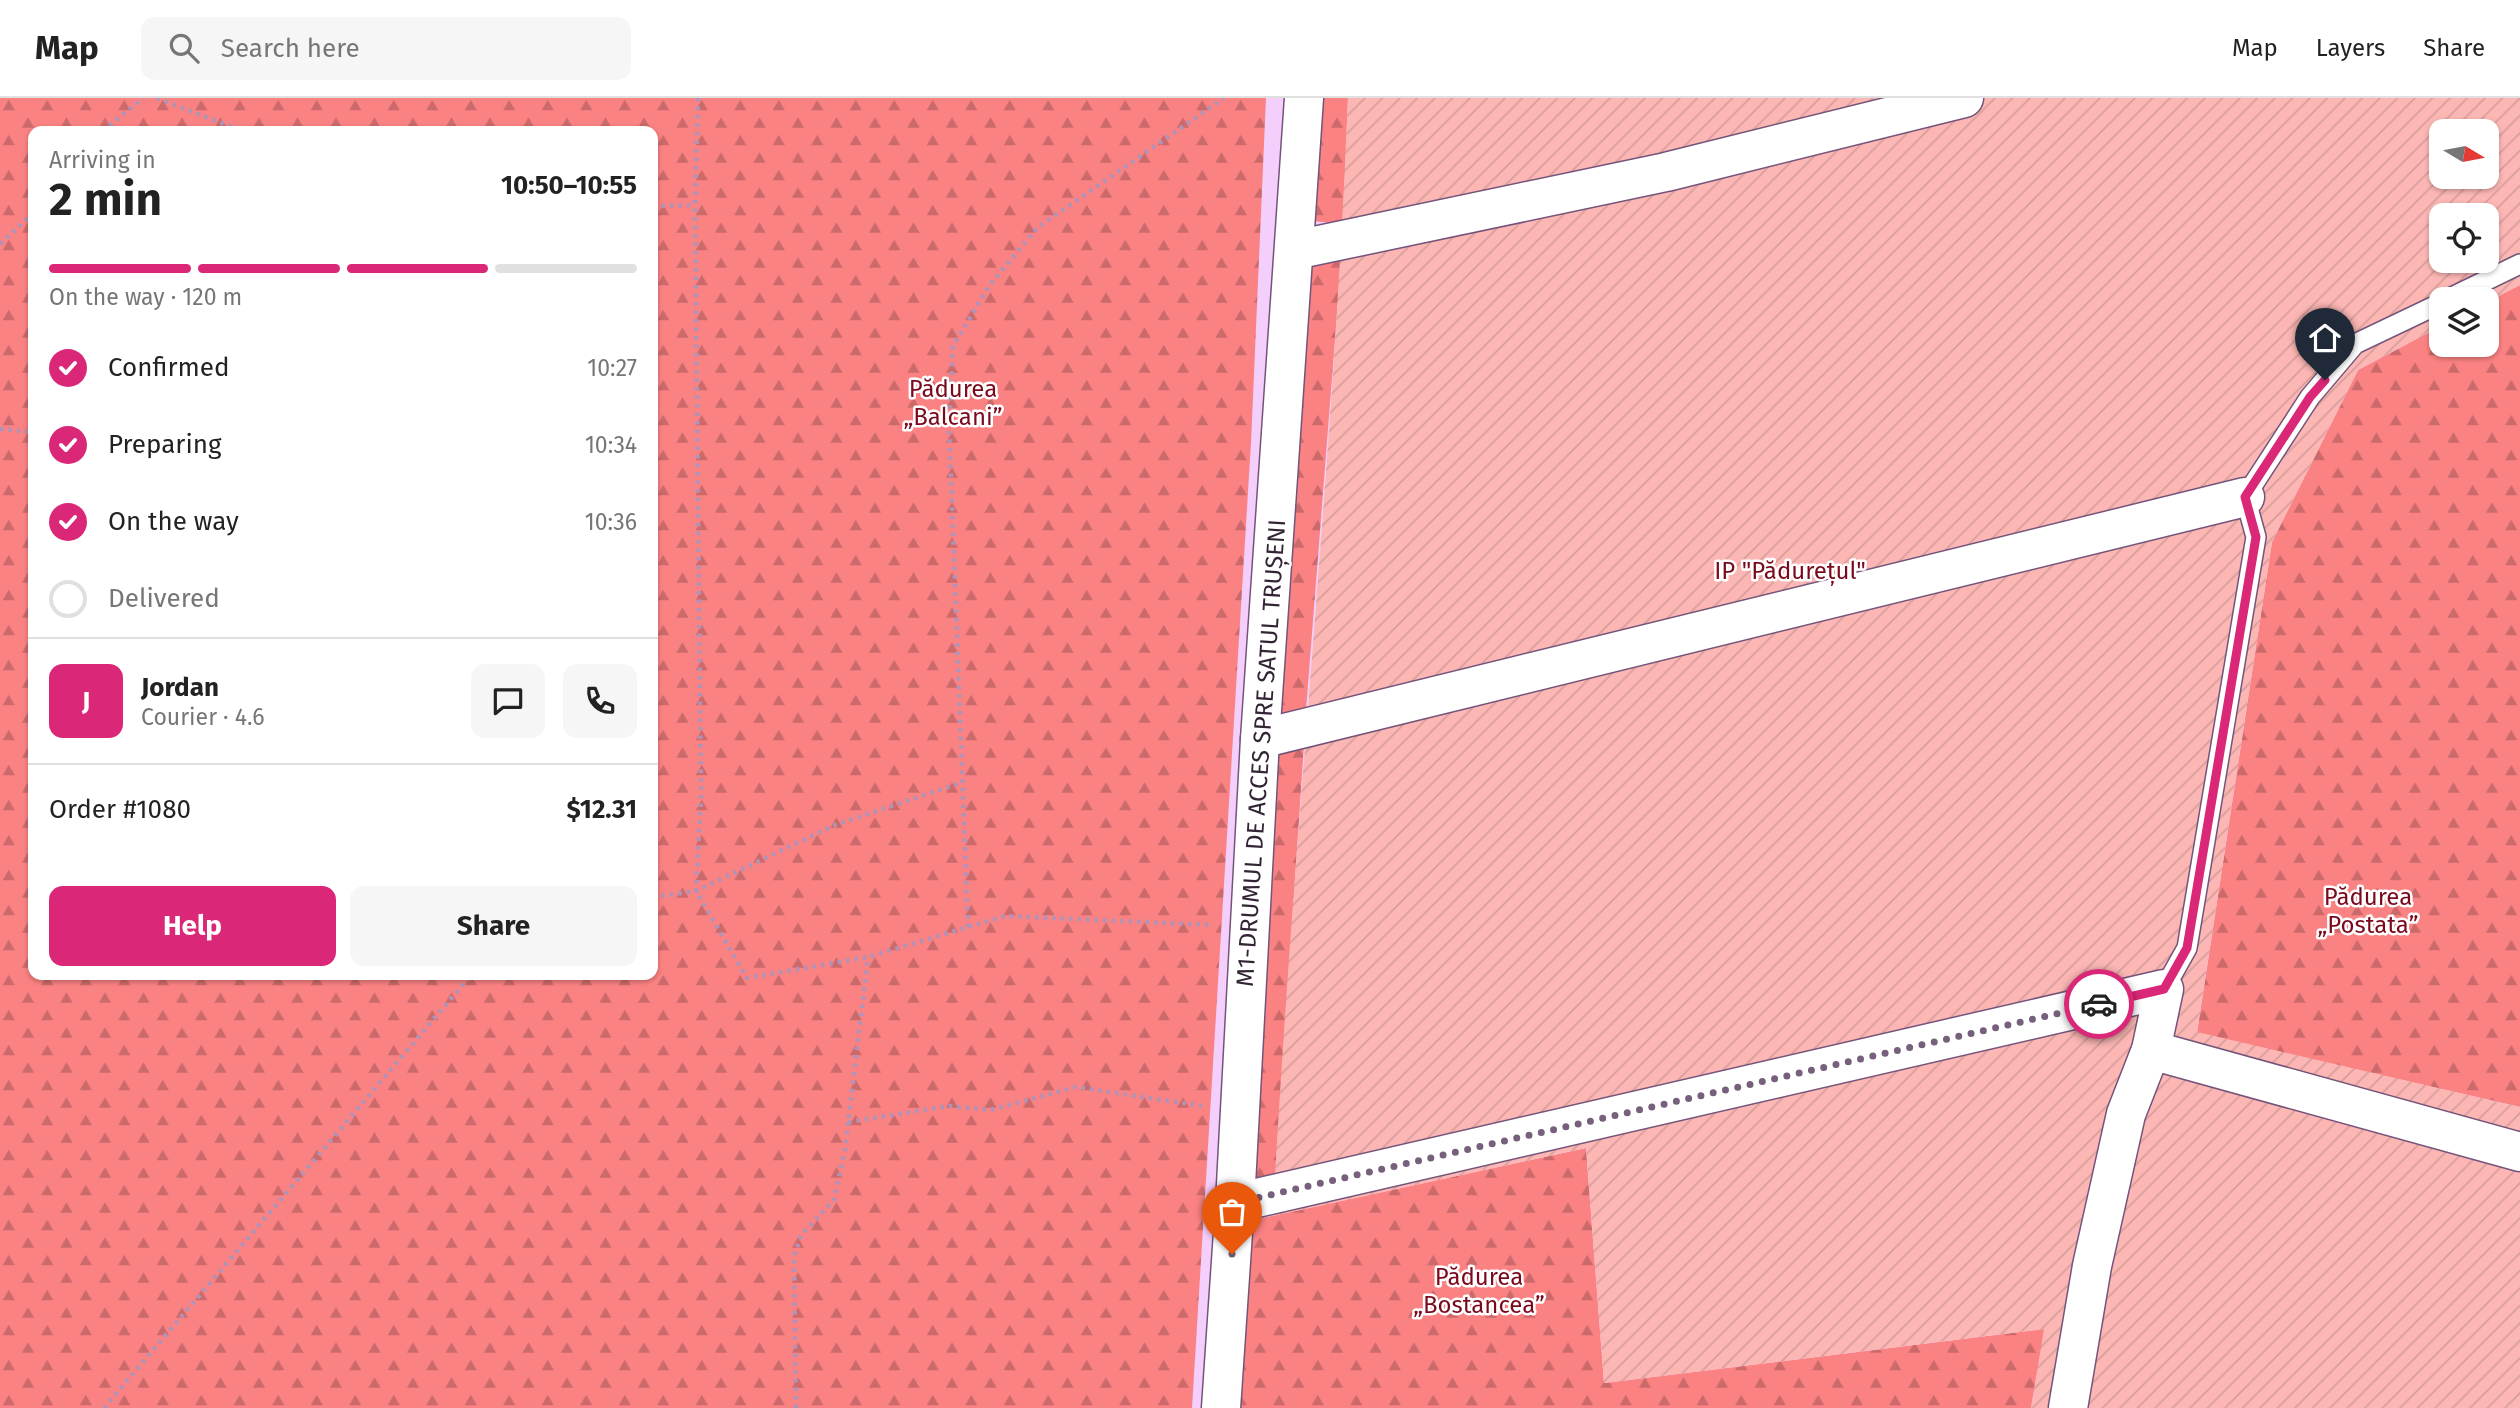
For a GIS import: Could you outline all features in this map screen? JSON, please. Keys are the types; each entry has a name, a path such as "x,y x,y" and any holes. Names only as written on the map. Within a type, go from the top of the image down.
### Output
{"street":[{"name":"M1-DRUMUL DE ACCES SPRE SATUL TRUȘENI","path":"1221,1408 1260,739 1304,98"},
{"path":"1295,250 1666,172 1964,98"},
{"path":"1260,739 2245,497"},
{"path":"1235,1203 2164,989 2151,1050 2126,1114 2092,1266 2068,1408"},
{"path":"2151,1050 2520,1152"}],"lane":[{"path":"2473,287 2520,264"},
{"path":"2164,989 2187,948 2256,537 2245,497 2310,397 2355,344 2429,309"}],"path":[{"path":"109,126 143,98"},
{"path":"157,98 229,126"},
{"path":"698,98 695,205 701,798 696,891 747,978 868,957 1005,916 1250,926"},
{"path":"968,927 949,427 953,346 989,286 1037,228 1224,98"},
{"path":"658,206 695,205"},
{"path":"0,244 28,218"},
{"path":"0,429 28,432"},
{"path":"658,896 696,891 835,825 963,782"},
{"path":"796,1408 794,1256 801,1235 834,1200 848,1122 868,957"},
{"path":"104,1408 467,980"},
{"path":"848,1122 949,1106 990,1110 1076,1087 1240,1112"}],"green space":[{"name":"Pădurea „Balcani”","path":"0,98 1266,98 1251,443 1192,1408 0,1408"},
{"path":"1319,98 1348,98 1343,224 1311,221"},
{"name":"IP \"Pădurețul\"","path":"1348,98 2520,98 2520,285 2499,296 2499,287 2429,287 2429,332 2358,370 2272,542 2197,1032 2520,1107 2520,1408 2031,1408 2044,1329 1604,1383 1586,1148 1273,1216 1333,378"},
{"path":"1342,250 1306,710 1271,719 1308,266"},
{"name":"Pădurea „Postata”","path":"2520,285 2520,1107 2197,1033 2272,542 2358,370 2429,332 2429,357 2499,357 2499,296"},
{"path":"1304,744 1275,1179 1253,1184 1274,751"},
{"name":"Pădurea „Bostancea”","path":"1586,1148 1604,1383 2045,1329 2031,1408 1240,1408 1253,1220"}],"way so far":[{"path":"1232,1254 1235,1203 2099,1004"}],"route":[{"path":"2099,1004 2164,989 2187,948 2256,537 2245,497 2310,397 2325,380"}]}
